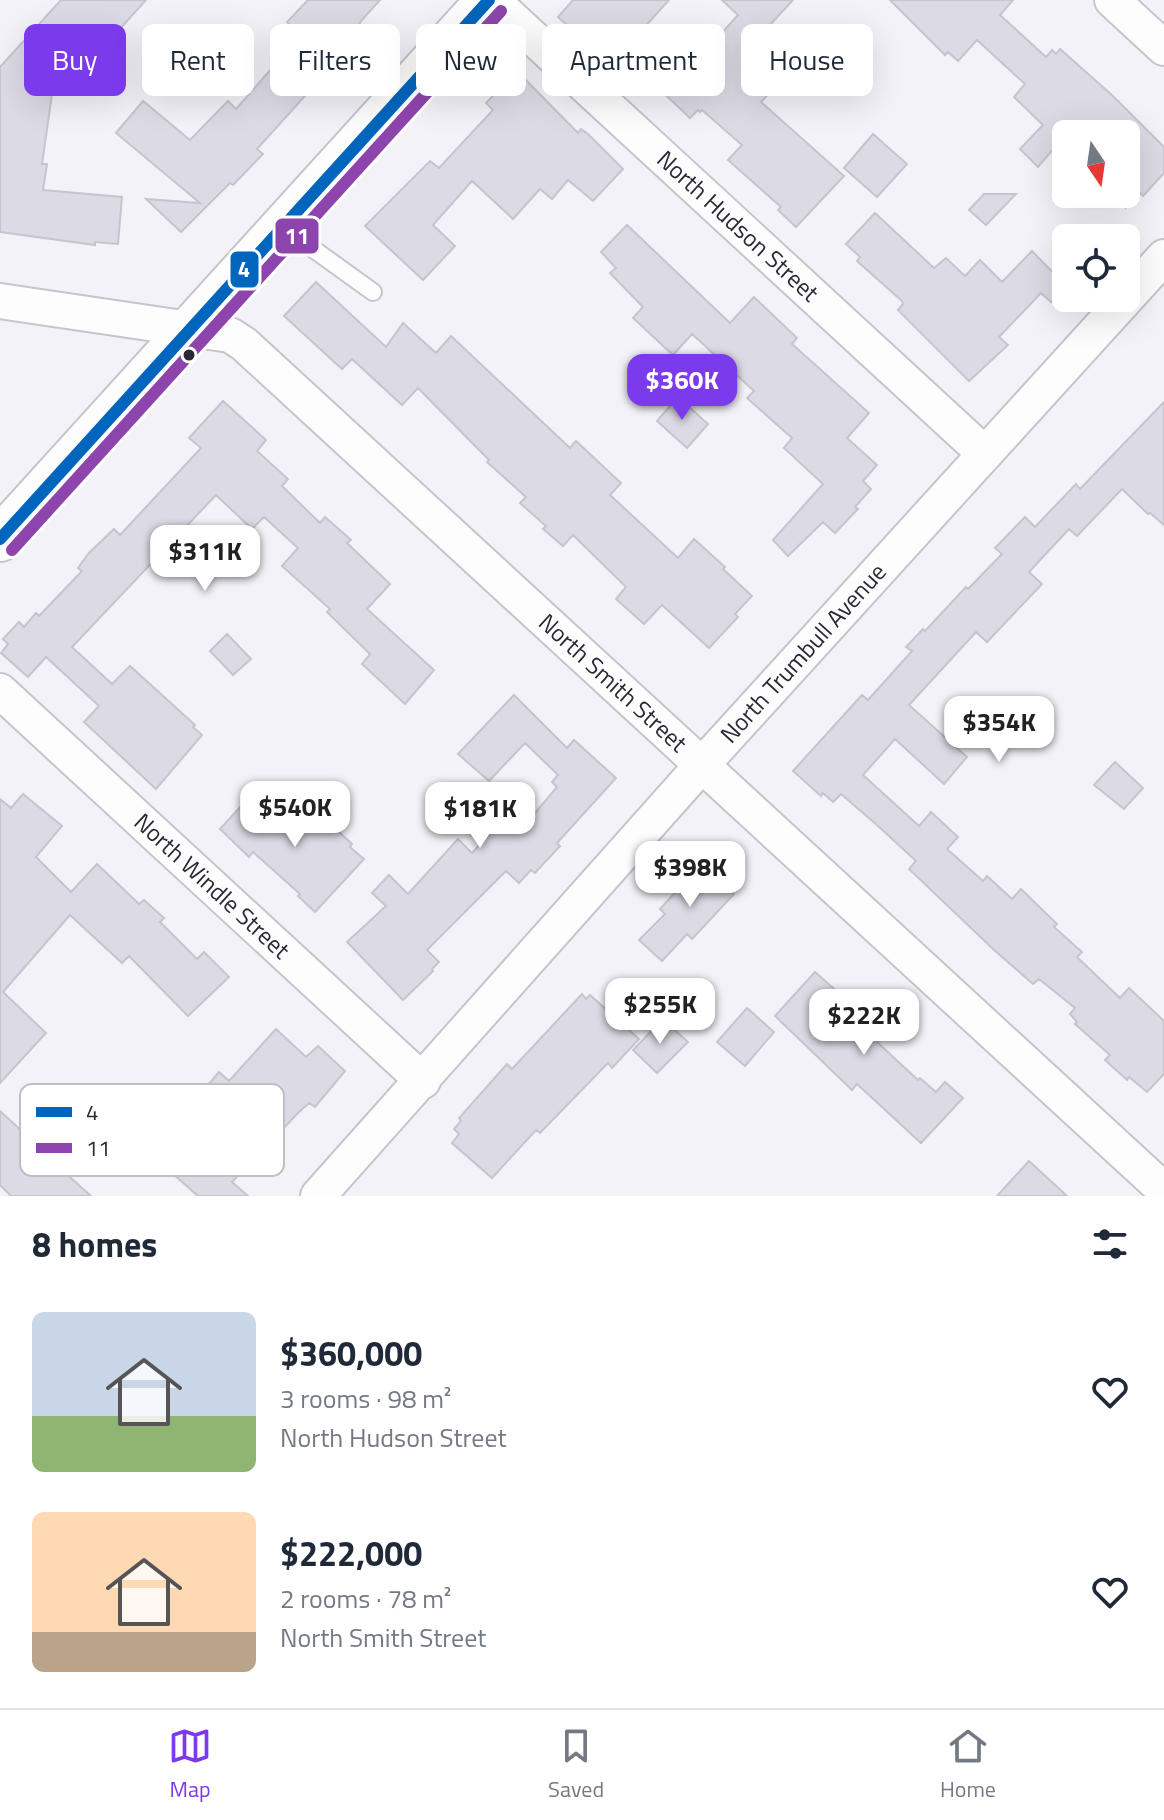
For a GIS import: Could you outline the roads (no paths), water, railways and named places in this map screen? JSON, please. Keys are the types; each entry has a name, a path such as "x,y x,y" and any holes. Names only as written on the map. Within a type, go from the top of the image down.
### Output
{"main road":[{"path":"0,539 490,0"}],"street":[{"name":"North Hudson Street","path":"490,0 985,454"},
{"path":"1112,0 1164,48"},
{"name":"North Trumbull Avenue","path":"318,1196 701,766 1164,257"},
{"name":"North Smith Street","path":"0,301 230,335 244,344 1164,1190"},
{"name":"North Windle Street","path":"0,691 423,1081"}],"lane":[{"path":"284,228 373,292"}]}
